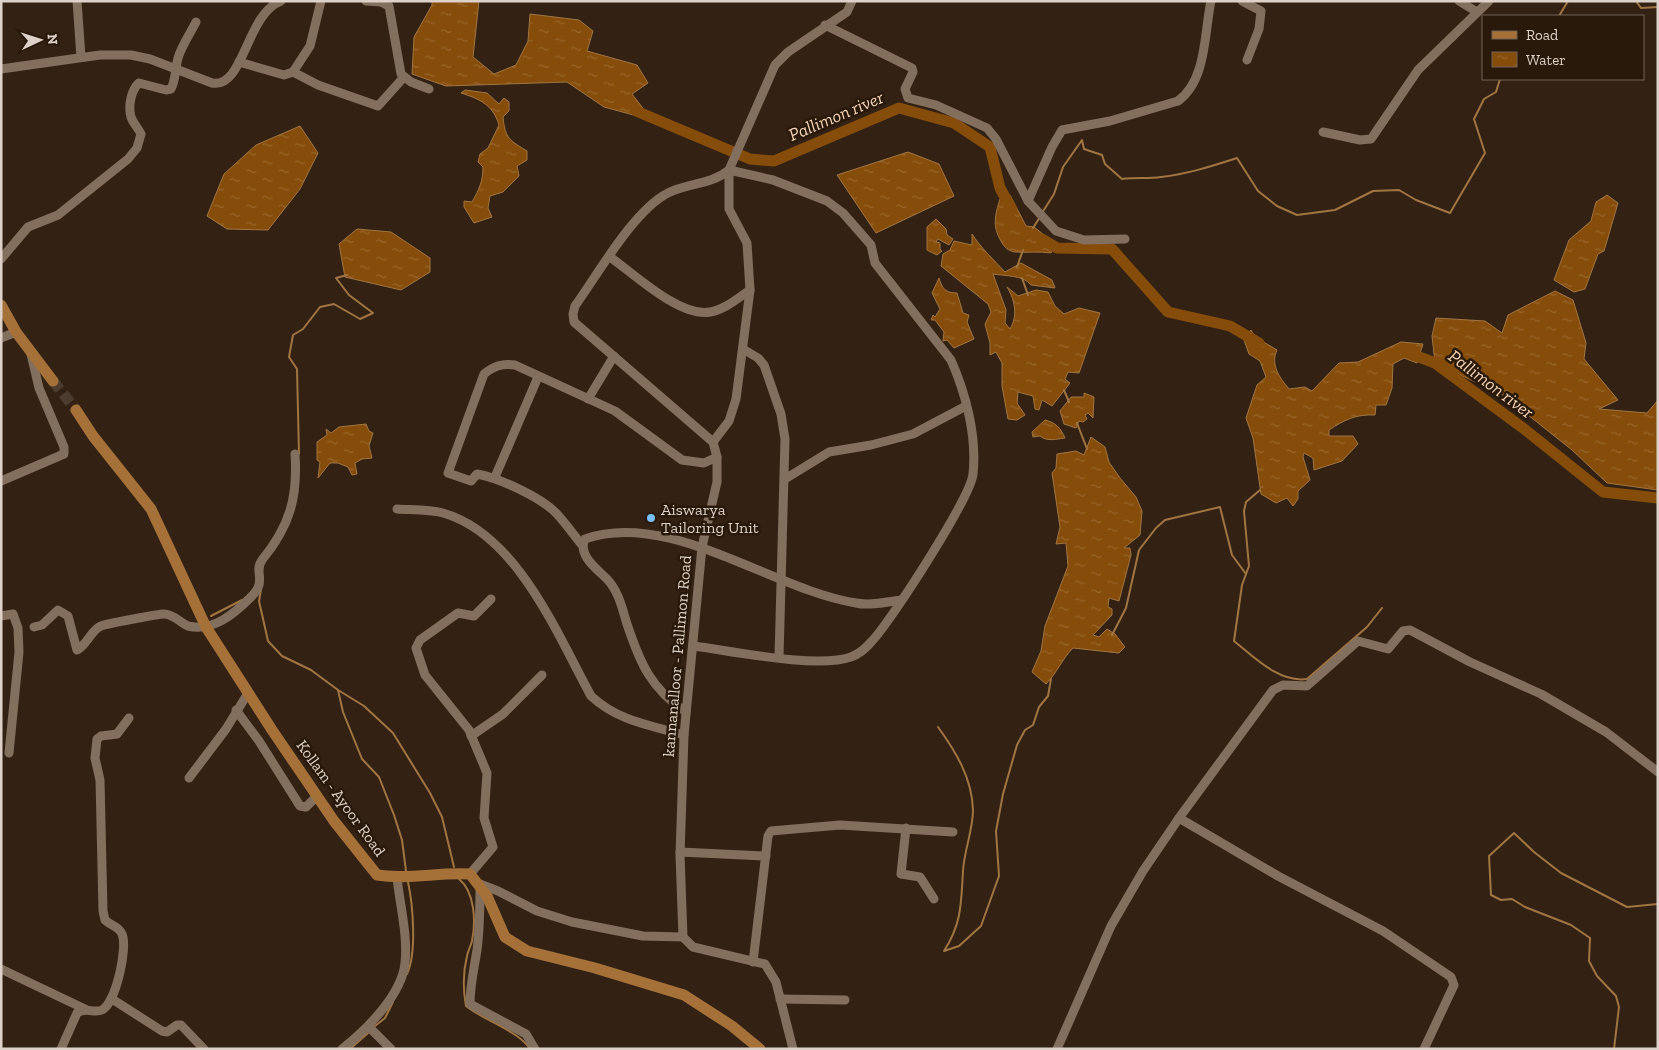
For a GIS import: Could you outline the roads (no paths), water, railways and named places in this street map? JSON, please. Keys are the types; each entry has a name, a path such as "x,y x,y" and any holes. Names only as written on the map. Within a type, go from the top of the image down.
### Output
{"main road":[{"path":"1,305 16,332 53,381"},
{"name":"Kollam - Ayoor Road","path":"76,410 93,436 151,508 206,627 248,693 317,796 378,875 396,878 454,873 470,874"},
{"path":"470,874 480,884 505,936 527,951 595,968 684,995 732,1026 760,1049"}],"street":[{"path":"77,1 81,57"},
{"path":"1,69 81,57 131,55 176,68 218,84 229,79 257,22 265,10 280,1"},
{"path":"239,62 284,75 293,72 310,46 321,1"},
{"path":"366,1 381,2 389,6 399,69 404,77 429,89"},
{"path":"731,168 719,179 669,193 650,205 610,256 575,306 573,314 574,322 713,442 722,432 731,414 740,379 750,290 747,244 729,209 731,168 775,65 788,52 825,25 847,12 852,1"},
{"path":"1028,202 1052,147 1062,130 1120,119 1178,101 1186,95 1193,86 1198,74 1211,1"},
{"path":"1242,1 1260,11 1260,29 1246,60"},
{"path":"1459,1 1478,12"},
{"path":"1323,132 1360,140 1371,139 1418,70 1489,1"},
{"path":"1,259 28,227 54,217 128,159 137,148 140,134 131,118 130,109 132,95 136,86 139,83 170,90 176,77 176,68 182,48 196,22"},
{"path":"825,25 912,68 911,76 905,89 908,98 936,105 987,128 996,139 1028,202 1056,231 1084,240 1125,239"},
{"path":"293,72 318,85 378,106 404,77"},
{"path":"694,646 816,661 852,656 873,640 901,600 969,489 973,475 973,451 959,377 951,360 875,263 871,245 843,212 808,192 731,168"},
{"path":"610,256 673,302 695,312 709,313 721,309 750,290"},
{"path":"1,338 16,332"},
{"path":"742,349 758,358 764,364 781,414 785,434 779,656"},
{"path":"1,481 64,454 64,447 39,388 31,351"},
{"path":"588,399 614,356"},
{"path":"686,712 662,694 653,682 635,646 617,592 593,566 583,552 582,545 556,512 495,477 477,474 471,481 448,473 484,374 500,364 514,365 615,412 682,460 704,463 717,457"},
{"path":"495,477 538,377"},
{"path":"785,479 828,452 870,445 913,434 966,406"},
{"name":"kannanalloor - Pallimon Road","path":"683,937 680,852 684,735 702,547 717,482 717,457 713,442"},
{"path":"34,627 42,625 58,610 68,616 77,650 82,647 99,626 117,622 164,614 176,617 186,626 206,627 226,620 260,586 260,564 278,540 289,515 297,479 295,454"},
{"path":"397,509 442,513 457,519 487,538 517,567 532,588 591,696 606,709 628,720 684,735"},
{"path":"582,545 585,539 614,532 661,537 702,547 780,579 856,604 901,600"},
{"path":"470,874 492,849 493,843 484,818 487,773 463,720 425,675 416,648 420,640 458,613 474,616 491,599"},
{"path":"1,616 10,613 14,615 19,636 9,753"},
{"path":"1057,1049 1111,926 1143,871 1179,818 1273,690 1283,685 1307,686 1355,642 1360,640 1388,649 1403,631 1407,630 1470,662 1541,694 1606,732 1658,772"},
{"path":"471,736 503,714 542,675"},
{"path":"189,778 226,729 248,693"},
{"path":"236,710 259,741 300,806 306,808 317,796"},
{"path":"1,969 85,1009 102,1010 112,999 119,979 124,938 120,929 105,920 103,911 100,780 95,758 97,739 101,736 117,734 129,718"},
{"path":"1179,818 1278,876 1383,931 1451,976 1454,984 1424,1049"},
{"path":"753,962 768,833 776,829 840,825 954,832"},
{"path":"906,828 901,874 920,877 934,899"},
{"path":"680,852 766,856"},
{"path":"342,1049 369,1027 391,996 405,964 396,878"},
{"path":"535,1049 526,1034 470,1004 470,982 477,952 480,919 480,884 537,911 572,922 643,936 683,937 693,947 765,964 776,982 793,1049"},
{"path":"112,999 162,1031 167,1032 177,1025 182,1025 204,1049"},
{"path":"780,999 845,1000"},
{"path":"61,1049 77,1013 85,1009"},
{"path":"369,1027 391,1049"}],"water":[{"path":"432,1 479,1 473,57 494,74 516,65 528,41 530,14 579,20 593,31 587,51 637,65 648,83 632,94 652,120 604,107 567,82 446,86 412,74 414,37 432,5"},
{"path":"465,90 487,93 499,104 504,98 509,102 509,111 503,117 505,130 512,141 527,151 527,160 517,166 519,176 503,192 490,196 488,208 492,217 474,223 464,207 464,201 472,202 477,193 483,172 483,167 478,162 480,154 488,148 499,125 493,112 485,104 480,100 461,93"},
{"path":"300,126 318,153 300,189 268,230 227,229 207,216 224,174 256,145"},
{"path":"908,152 939,164 954,196 876,233 837,175"},
{"path":"1010,195 1026,226 1034,227 1057,245 1051,253 1015,252 1008,250 1003,245 996,230 996,215 1000,199"},
{"path":"1607,195 1618,203 1604,251 1598,254 1585,289 1574,292 1554,280 1569,240 1591,221 1596,202"},
{"path":"936,219 946,229 947,235 953,239 949,245 938,239 936,242 940,243 942,251 937,255 927,250 927,227"},
{"path":"357,229 391,232 430,258 430,272 401,290 345,277 339,244"},
{"path":"972,234 983,249 1005,272 1021,263 1052,280 1055,288 1031,285 1024,279 993,274 1006,310 1005,323 1010,329 1015,313 1012,297 1007,287 1018,296 1036,290 1048,292 1055,306 1064,314 1079,308 1100,313 1079,373 1068,372 1065,379 1070,383 1052,406 1042,400 1039,410 1035,409 1033,396 1018,392 1017,403 1025,415 1017,420 1008,419 1002,386 1002,363 996,352 990,355 990,343 985,324 991,312 988,304 941,266 943,254 950,250 954,241 972,245"},
{"path":"939,278 945,290 957,293 963,313 969,315 967,322 974,339 954,348 947,340 943,341 944,332 935,320 931,320 933,315 935,317 940,309 932,293"},
{"path":"1555,291 1573,300 1586,343 1584,359 1618,400 1599,409 1647,413 1658,400 1658,490 1607,483 1572,450 1503,395 1435,363 1432,336 1436,318 1485,321 1502,333 1508,315"},
{"path":"1251,330 1255,337 1277,350 1275,366 1279,376 1289,389 1305,387 1312,391 1339,363 1358,362 1401,342 1423,344 1417,363 1404,358 1393,364 1392,388 1386,405 1376,405 1375,415 1350,418 1329,430 1329,436 1353,436 1358,444 1342,461 1314,470 1313,458 1304,453 1303,457 1310,480 1298,491 1298,499 1293,506 1287,498 1276,503 1261,494 1253,438 1246,418 1257,385 1266,377 1260,361 1249,354 1244,340"},
{"path":"1084,393 1094,397 1093,418 1088,413 1085,415 1087,419 1083,422 1079,421 1076,428 1064,424 1060,411 1071,397 1084,397"},
{"path":"1045,420 1057,426 1065,438 1049,440 1040,436 1033,437 1032,432"},
{"path":"366,424 369,431 373,433 369,446 372,458 362,459 355,463 357,474 352,475 348,467 338,463 330,463 318,478 320,462 317,460 317,442 327,435 326,429 331,433 339,427"},
{"path":"1091,437 1105,447 1109,462 1136,497 1142,511 1140,535 1124,548 1130,548 1131,555 1119,601 1109,598 1108,607 1112,609 1112,615 1093,635 1099,637 1107,629 1115,634 1125,647 1119,653 1073,648 1046,684 1032,672 1041,651 1045,626 1068,566 1066,543 1056,544 1060,527 1052,473 1056,468 1057,454 1076,451 1084,455"}],"waterway":[{"path":"1560,15 1568,1"},
{"path":"1636,1 1641,8 1658,7"},
{"path":"1042,213 1054,194 1063,167 1082,140 1084,149 1102,155 1105,164 1122,179 1156,178 1181,174 1237,158 1258,191 1277,206 1297,215 1335,210 1373,191 1399,190 1416,200 1450,213 1485,153 1474,119 1484,99 1496,92 1500,80"},
{"name":"Pallimon river","path":"636,111 750,159 774,161 899,108 954,123 990,147 1000,188 1012,210"},
{"path":"1033,228 1040,217"},
{"name":"Pallimon river","path":"1042,239 1057,248 1112,249 1168,312 1230,326 1259,343"},
{"path":"1017,267 1023,250"},
{"path":"299,454 297,369 289,357 293,335 303,329 320,307 334,304 360,319 373,313 349,295 336,278 347,275"},
{"path":"1022,278 1028,295"},
{"name":"Pallimon river","path":"1406,352 1435,363 1523,428 1603,492 1658,498"},
{"path":"1064,390 1069,402"},
{"path":"1077,423 1087,449"},
{"path":"1260,490 1246,502 1244,511 1249,566 1242,585 1234,641 1277,673 1287,677 1307,679 1367,627 1382,608"},
{"path":"1112,635 1126,608 1139,550 1156,528 1165,520 1220,507 1232,555 1246,574"},
{"path":"261,590 259,601 268,641 282,656 311,670 338,690 343,712 362,759 379,777 394,815 402,840 406,871"},
{"path":"211,616 242,600"},
{"path":"938,727 962,766 970,787 973,810 972,825 964,863 960,912 950,941 944,951 959,946 981,926 999,876 996,831 1003,794 1017,745 1025,730 1033,725 1039,707 1048,696 1051,679"},
{"path":"338,690 364,706 393,733 430,793 442,817 454,867"},
{"path":"1614,1049 1619,1007 1616,996 1597,976 1589,961 1590,938 1571,925 1525,907 1512,899 1501,900 1491,895 1489,856 1514,833 1534,852 1561,873 1627,907 1658,904"},
{"path":"459,879 471,899 474,916 472,941 467,954 464,975 466,1006 518,1037 530,1049"},
{"path":"407,974 413,942 413,916 408,882"},
{"path":"375,1026 385,1018 393,1002"},
{"path":"350,1049 368,1033"}],"tunnel":[{"path":"53,381 76,410"}],"place":[{"name":"Aiswarya Tailoring Unit","path":"651,518"}]}
